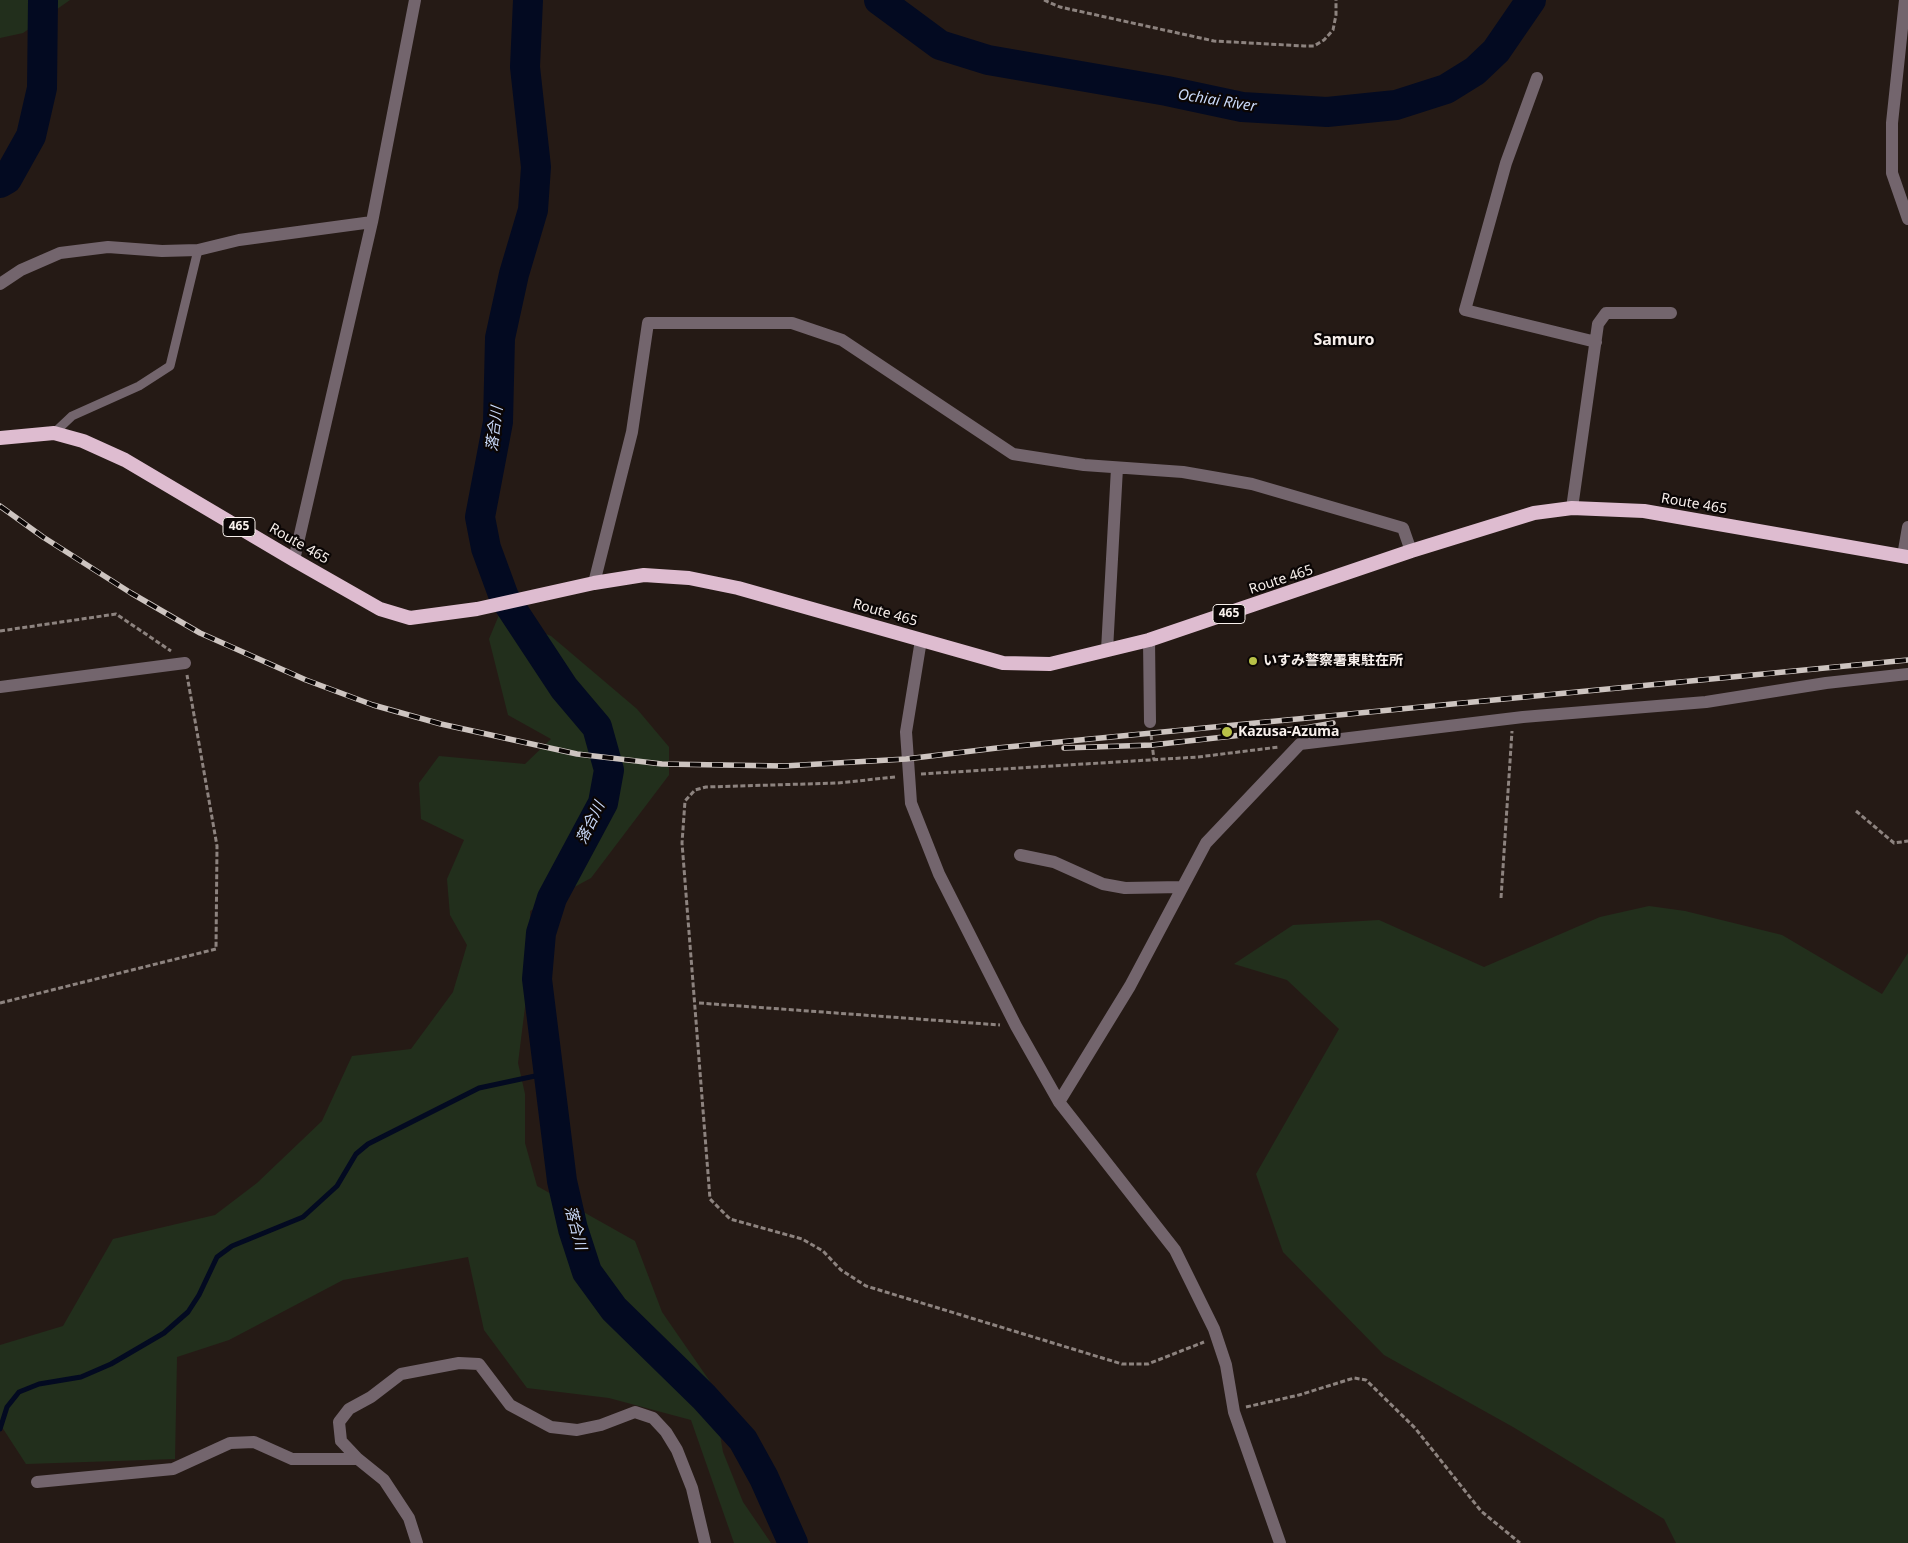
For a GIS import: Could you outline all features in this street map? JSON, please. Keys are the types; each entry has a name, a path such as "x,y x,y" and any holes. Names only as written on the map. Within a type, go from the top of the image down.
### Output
{"highway":[{"name":"Route 465","path":"0,438 54,434 83,441 125,460 380,609 410,618 477,609 549,592 644,575 689,578 738,588 1003,664 1050,664 1149,640 1411,551 1534,513 1572,508 1644,511 1906,556"}],"street":[{"path":"294,560 372,222 415,0"},
{"path":"1905,0 1892,123 1892,173 1908,219"},
{"path":"1537,78 1506,163 1466,310 1596,342"},
{"path":"0,284 21,270 60,253 108,247 162,251 198,250 239,240 372,222"},
{"path":"1572,508 1598,324 1606,313 1670,313"},
{"path":"594,583 632,432 648,323 792,323 842,340 1012,454 1084,465 1183,472 1252,484 1403,528 1411,551"},
{"path":"1107,650 1117,468"},
{"path":"1906,556 1908,527"},
{"path":"921,640 906,732 908,775 911,803 939,874 1016,1026 1059,1102 1175,1250 1217,1338 1226,1365 1234,1412 1280,1543"},
{"path":"1149,640 1150,722"},
{"path":"0,687 185,663"},
{"path":"1059,1102 1130,986 1206,844 1300,744 1513,718 1706,702 1826,683 1908,674"},
{"path":"1020,855 1054,862 1103,884 1125,888 1182,887"},
{"path":"418,1543 409,1518 384,1480 341,1441 340,1422 349,1409 371,1397 401,1374 459,1363 479,1364 510,1405 551,1427 577,1430 601,1425 635,1412 653,1418 666,1432 677,1450 692,1488 705,1543"},
{"path":"37,1482 173,1468 230,1443 254,1442 292,1458 358,1458"}],"lane":[{"path":"54,434 72,416 139,386 170,366 198,250"}],"path":[{"path":"1044,0 1060,7 1214,41 1314,46 1324,40 1333,30 1336,0"},
{"path":"0,630 116,614 184,660 217,846 216,948 0,1003"},
{"path":"1500,898 1513,718"},
{"path":"1150,722 1154,760"},
{"path":"1217,1338 1148,1364 1122,1364 866,1286 841,1270 823,1251 802,1239 730,1219 710,1199 682,844 685,801 695,790 706,787 838,783 908,775 1198,757 1300,744"},
{"path":"1856,811 1894,843 1908,841"},
{"path":"699,1003 1016,1026"},
{"path":"1234,1412 1240,1408 1299,1396 1354,1378 1366,1380 1415,1428 1481,1511 1520,1543"}],"green space":[{"path":"0,0 70,0 23,33 0,38"},
{"path":"499,615 551,636 637,709 669,747 669,775 591,878 530,911 530,967 518,1063 525,1094 525,1143 537,1186 635,1241 662,1312 711,1383 723,1452 743,1502 771,1543 734,1543 691,1420 609,1398 527,1388 484,1330 468,1257 343,1280 229,1340 177,1357 175,1459 26,1464 0,1424 0,1345 63,1326 113,1239 215,1215 257,1183 322,1121 352,1056 411,1049 453,992 467,945 450,915 447,879 464,840 421,819 419,783 439,756 525,764 551,739 508,715 489,639"},
{"path":"1649,906 1685,911 1782,935 1882,994 1908,953 1908,1543 1676,1543 1664,1519 1513,1427 1384,1355 1283,1252 1256,1174 1339,1029 1287,980 1234,964 1293,925 1379,920 1484,967 1600,917"}],"waterway":[{"path":"0,183 7,179 31,136 42,88 43,0"},
{"name":"落合川","path":"528,0 525,67 536,167 533,210 514,274 500,338 498,422 480,517 486,548 504,597 564,688 597,727 609,770 603,803 552,898 541,933 537,979 562,1181 573,1229 587,1272 614,1309 704,1397 743,1440 764,1478 793,1543"},
{"name":"Ochiai River","path":"879,0 940,45 988,60 1167,91 1242,107 1327,112 1396,105 1446,89 1475,71 1496,51 1531,0"},
{"path":"0,1429 7,1407 19,1392 39,1384 81,1377 111,1364 164,1333 188,1312 199,1295 217,1257 232,1246 303,1217 337,1186 356,1154 368,1144 479,1088 549,1073"}],"railway":[{"path":"0,506 43,537 131,593 200,633 306,680 373,705 441,724 577,754 662,764 784,766 906,759 997,748 1908,660"},
{"path":"1064,748 1152,745 1305,728 1333,723"}],"place":[{"name":"いすみ警察署東駐在所","path":"1253,661"},
{"name":"Kazusa-Azuma","path":"1227,732"}],"district":[{"name":"Samuro","path":"1344,340"}]}
